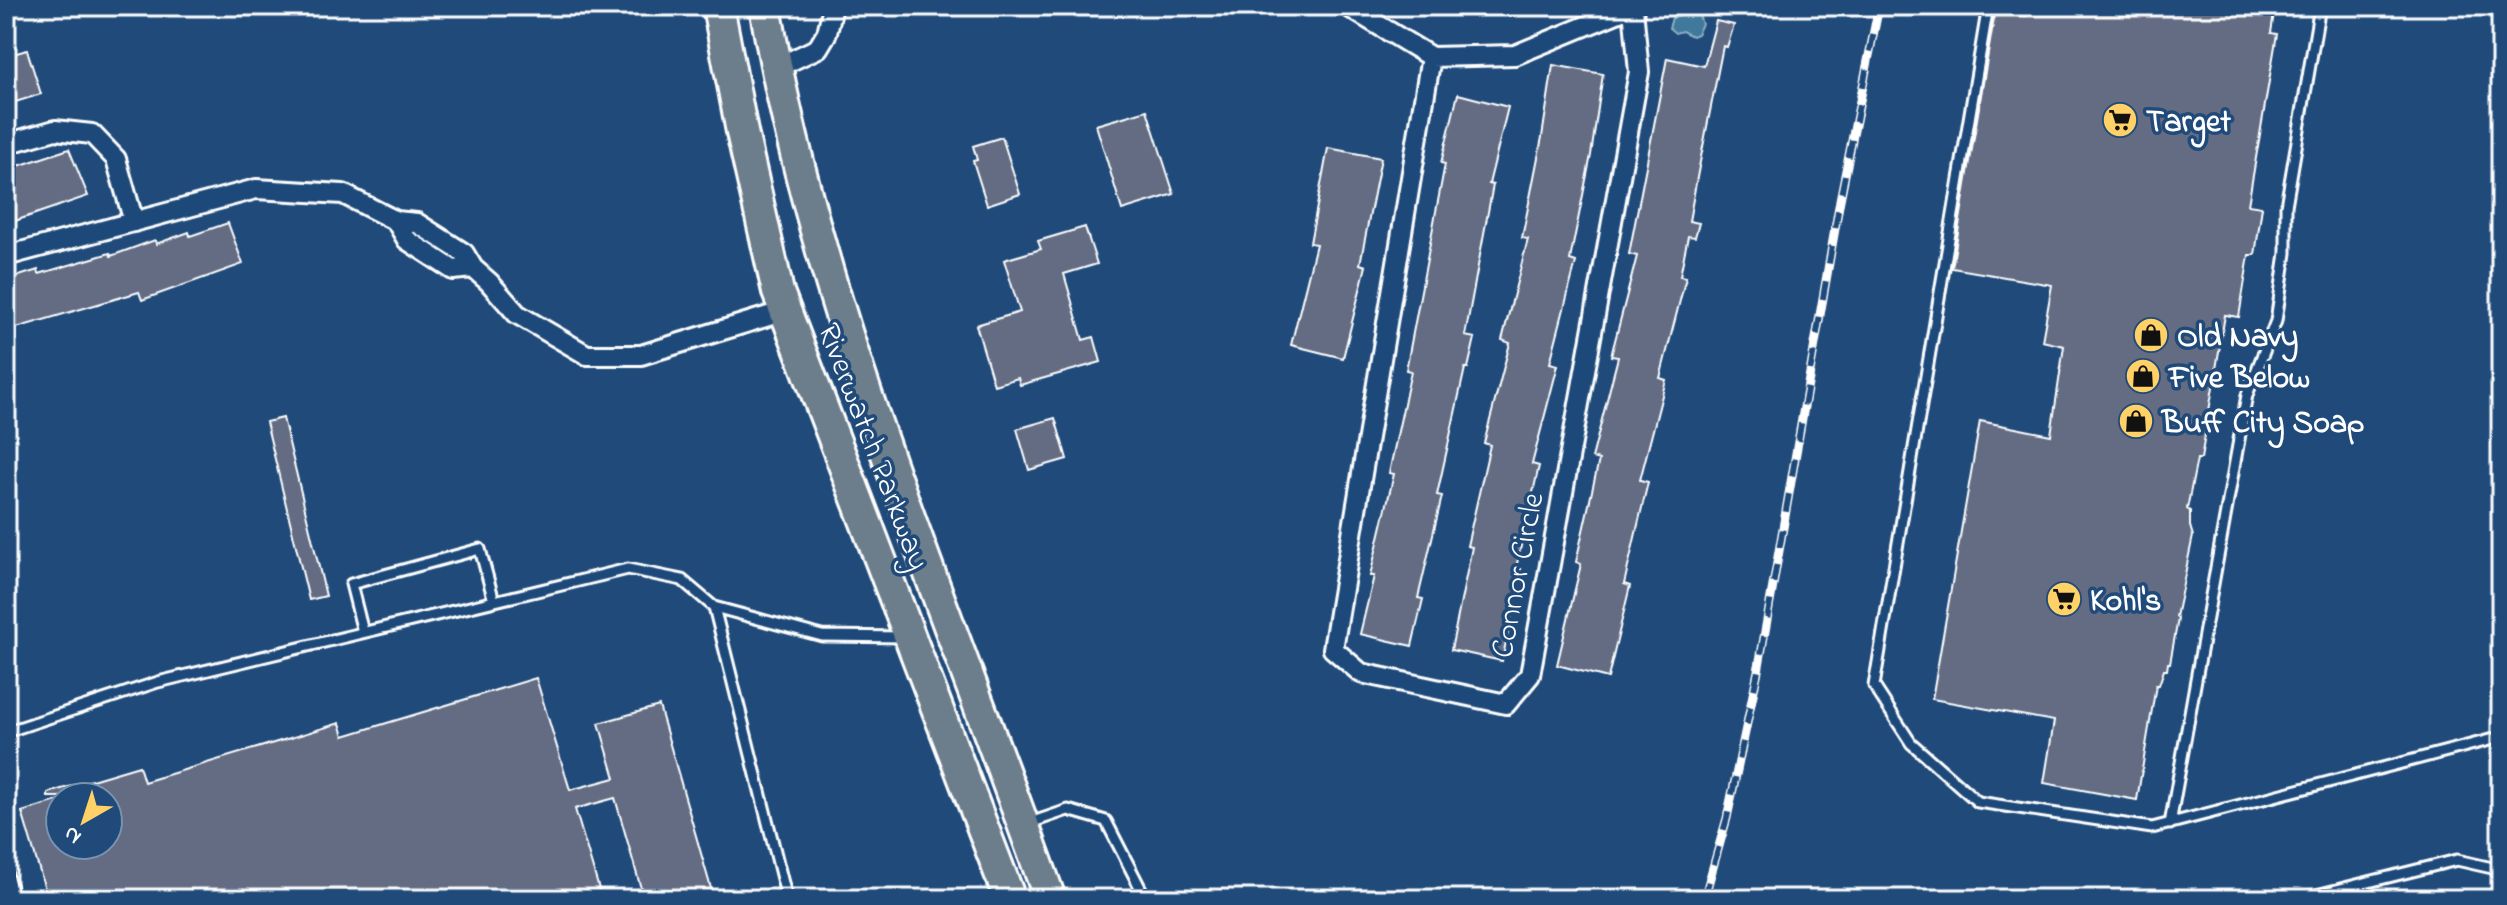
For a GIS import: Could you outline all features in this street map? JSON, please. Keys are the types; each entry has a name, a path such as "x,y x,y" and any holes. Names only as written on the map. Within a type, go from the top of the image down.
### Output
{"main road":[{"name":"Riverwatch Parkway","path":"718,6 778,292 1010,899"},
{"name":"Riverwatch Parkway","path":"765,6 805,194 858,371 1050,899"}],"street":[{"path":"776,68 818,48 827,33 833,6"},
{"path":"1347,6 1431,57 1515,55 1633,7"},
{"name":"Connor Circle","path":"1431,57 1333,649 1361,673 1506,704 1530,675 1533,659 1639,72 1633,7"},
{"path":"6,144 55,130 92,134 116,159 134,222"},
{"path":"6,256 256,189 343,194 396,221 417,223 464,253 473,268 517,314 587,355 641,355 785,311"}],"lane":[{"path":"1988,6 1874,686 1911,743 1978,802 2152,828 2501,737"},
{"path":"2170,824 2247,395 2276,321 2286,253 2286,206 2320,6"},
{"path":"363,632 351,584 480,549 494,601"},
{"path":"6,732 158,682 628,569 682,580 714,607 822,636 910,637"},
{"path":"714,607 787,899"},
{"path":"1024,825 1068,810 1106,821 1146,899"},
{"path":"2300,899 2457,860 2501,870"},
{"path":"6,871 14,899"}],"water":[{"path":"1681,6 1707,6 1699,15 1702,24 1697,34 1675,33 1669,28 1672,18 1681,16"}],"building":[{"path":"2028,6 2275,6 2271,33 2277,34 2248,205 2262,207 2255,255 2249,255 2239,317 2225,315 2201,459 2197,459 2187,509 2190,511 2193,536 2178,619 2170,663 2159,685 2156,685 2137,800 2044,783 2054,721 1932,699 1980,421 2051,435 2064,346 2042,341 2052,285 1952,268 1995,12 2026,16"},
{"path":"1716,21 1734,25 1727,47 1723,46 1698,172 1689,221 1699,223 1695,237 1688,236 1680,276 1686,277 1660,378 1666,380 1640,480 1648,482 1624,584 1630,586 1608,678 1557,665 1581,564 1576,562 1599,460 1592,458 1618,357 1611,356 1637,256 1629,254 1667,58 1704,66"},
{"path":"27,50 41,94 6,105 6,56"},
{"path":"1553,65 1603,74 1570,260 1576,262 1550,363 1558,365 1532,464 1539,466 1516,568 1521,569 1502,661 1451,650 1472,547 1467,546 1490,445 1484,443 1510,343 1502,340 1528,239 1522,238"},
{"path":"1458,94 1508,107 1489,184 1493,185 1465,336 1475,338 1468,368 1465,368 1437,495 1442,496 1418,598 1423,599 1412,646 1360,634 1394,474 1389,473 1411,371 1406,370 1445,164 1441,163"},
{"path":"1147,110 1174,194 1122,210 1096,125"},
{"path":"1002,137 1020,194 987,205 973,161 977,160 973,146"},
{"path":"1328,148 1381,158 1360,264 1366,266 1343,358 1291,345 1316,244 1310,243"},
{"path":"69,149 88,196 6,224 6,170"},
{"path":"228,223 243,264 142,300 139,292 6,331 6,280 38,270 39,274 110,253 111,256 155,240 156,244 189,232 190,236"},
{"path":"1085,227 1097,264 1064,274 1083,340 1094,337 1101,362 1020,385 1018,378 994,385 976,325 1020,312 1004,260 1041,249 1038,241"},
{"path":"283,418 326,596 309,600 266,422"},
{"path":"1055,418 1067,459 1029,470 1017,429"},
{"path":"536,678 570,790 615,778 599,723 659,706 714,899 644,899 615,798 575,809 602,899 48,899 22,812 44,805 44,861 124,861 124,781 88,781 139,766 144,782 340,723 344,736"}],"railway":[{"path":"1704,899 1727,818 1759,666 1840,200 1879,6"}],"place":[{"name":"Target","path":"2120,120"},
{"name":"Old Navy","path":"2151,335"},
{"name":"Five Below","path":"2143,376"},
{"name":"Buff City Soap","path":"2136,421"},
{"name":"Kohl's","path":"2064,599"}]}
